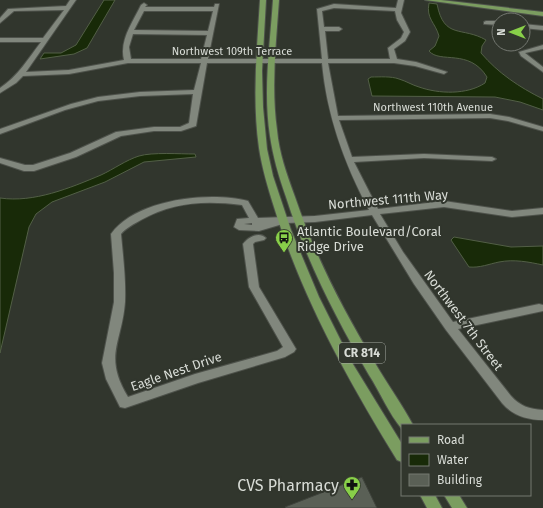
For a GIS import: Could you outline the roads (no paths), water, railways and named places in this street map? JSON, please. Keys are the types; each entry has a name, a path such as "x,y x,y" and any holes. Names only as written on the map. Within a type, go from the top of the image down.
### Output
{"main road":[{"name":"CR 814","path":"263,0 259,115 262,144 282,221 304,275 344,358 401,454"},
{"name":"CR 814","path":"276,0 271,93 273,127 280,165 296,220 332,298 368,364 405,424"},
{"path":"428,0 543,12"},
{"path":"452,0 543,12"},
{"path":"428,496 435,508"},
{"path":"452,496 460,508"}],"street":[{"path":"0,91 14,82 73,0"},
{"path":"394,61 391,48 406,37 407,32 398,16 397,10 401,0"},
{"path":"0,160 24,168 34,168 73,155 119,134 154,129 181,129 193,124 197,92 216,7 143,7 125,49 128,61"},
{"name":"Northwest 7th Street","path":"397,10 348,7 322,8 319,10 325,61 335,118 350,160 374,212 410,269 450,327 513,407 528,414 543,416"},
{"path":"0,22 10,10 14,9 67,8"},
{"path":"486,23 491,23"},
{"path":"531,27 543,28"},
{"path":"322,29 339,29"},
{"path":"131,32 211,33"},
{"path":"0,40 44,40"},
{"path":"543,47 522,52 523,55 543,70"},
{"name":"Northwest 109th Terrace","path":"20,74 69,72 128,61 394,61 411,63 444,72"},
{"path":"0,132 67,108 105,98 149,92 197,92"},
{"name":"Northwest 110th Avenue","path":"335,118 471,115 503,118 530,124 543,129"},
{"path":"350,160 424,156 492,159"},
{"name":"Eagle Nest Drive","path":"258,228 246,203 236,201 179,201 169,204 120,229 116,234 120,290 118,312 109,357 109,369 113,381 125,403 195,379 281,354 290,349 254,287 248,244 258,228 282,221"},
{"name":"Northwest 111th Way","path":"282,221 444,204 512,214 543,211"},
{"path":"450,327 539,308"}],"water":[{"path":"104,0 115,0 87,48 74,54 40,59 44,53 61,53 76,45"},
{"path":"429,3 437,4 444,23 449,28 486,40 482,46 481,53 494,67 509,79 543,99 543,110 520,102 495,97 372,96 368,79 371,77 396,78 416,86 444,92 470,90 485,83 487,77 480,68 472,63 464,59 434,55 429,51 435,46 439,36 430,17 428,8"},
{"path":"158,154 195,154 196,157 144,162 105,182 52,202 36,214 29,227 0,353 0,198 26,198 52,193 101,175 139,156"},
{"path":"454,237 511,247 543,246 543,265 510,261 469,267 451,240"}],"place":[{"name":"Atlantic Boulevard/Coral Ridge Drive","path":"284,253"},
{"name":"CVS Pharmacy","path":"352,500"}]}
